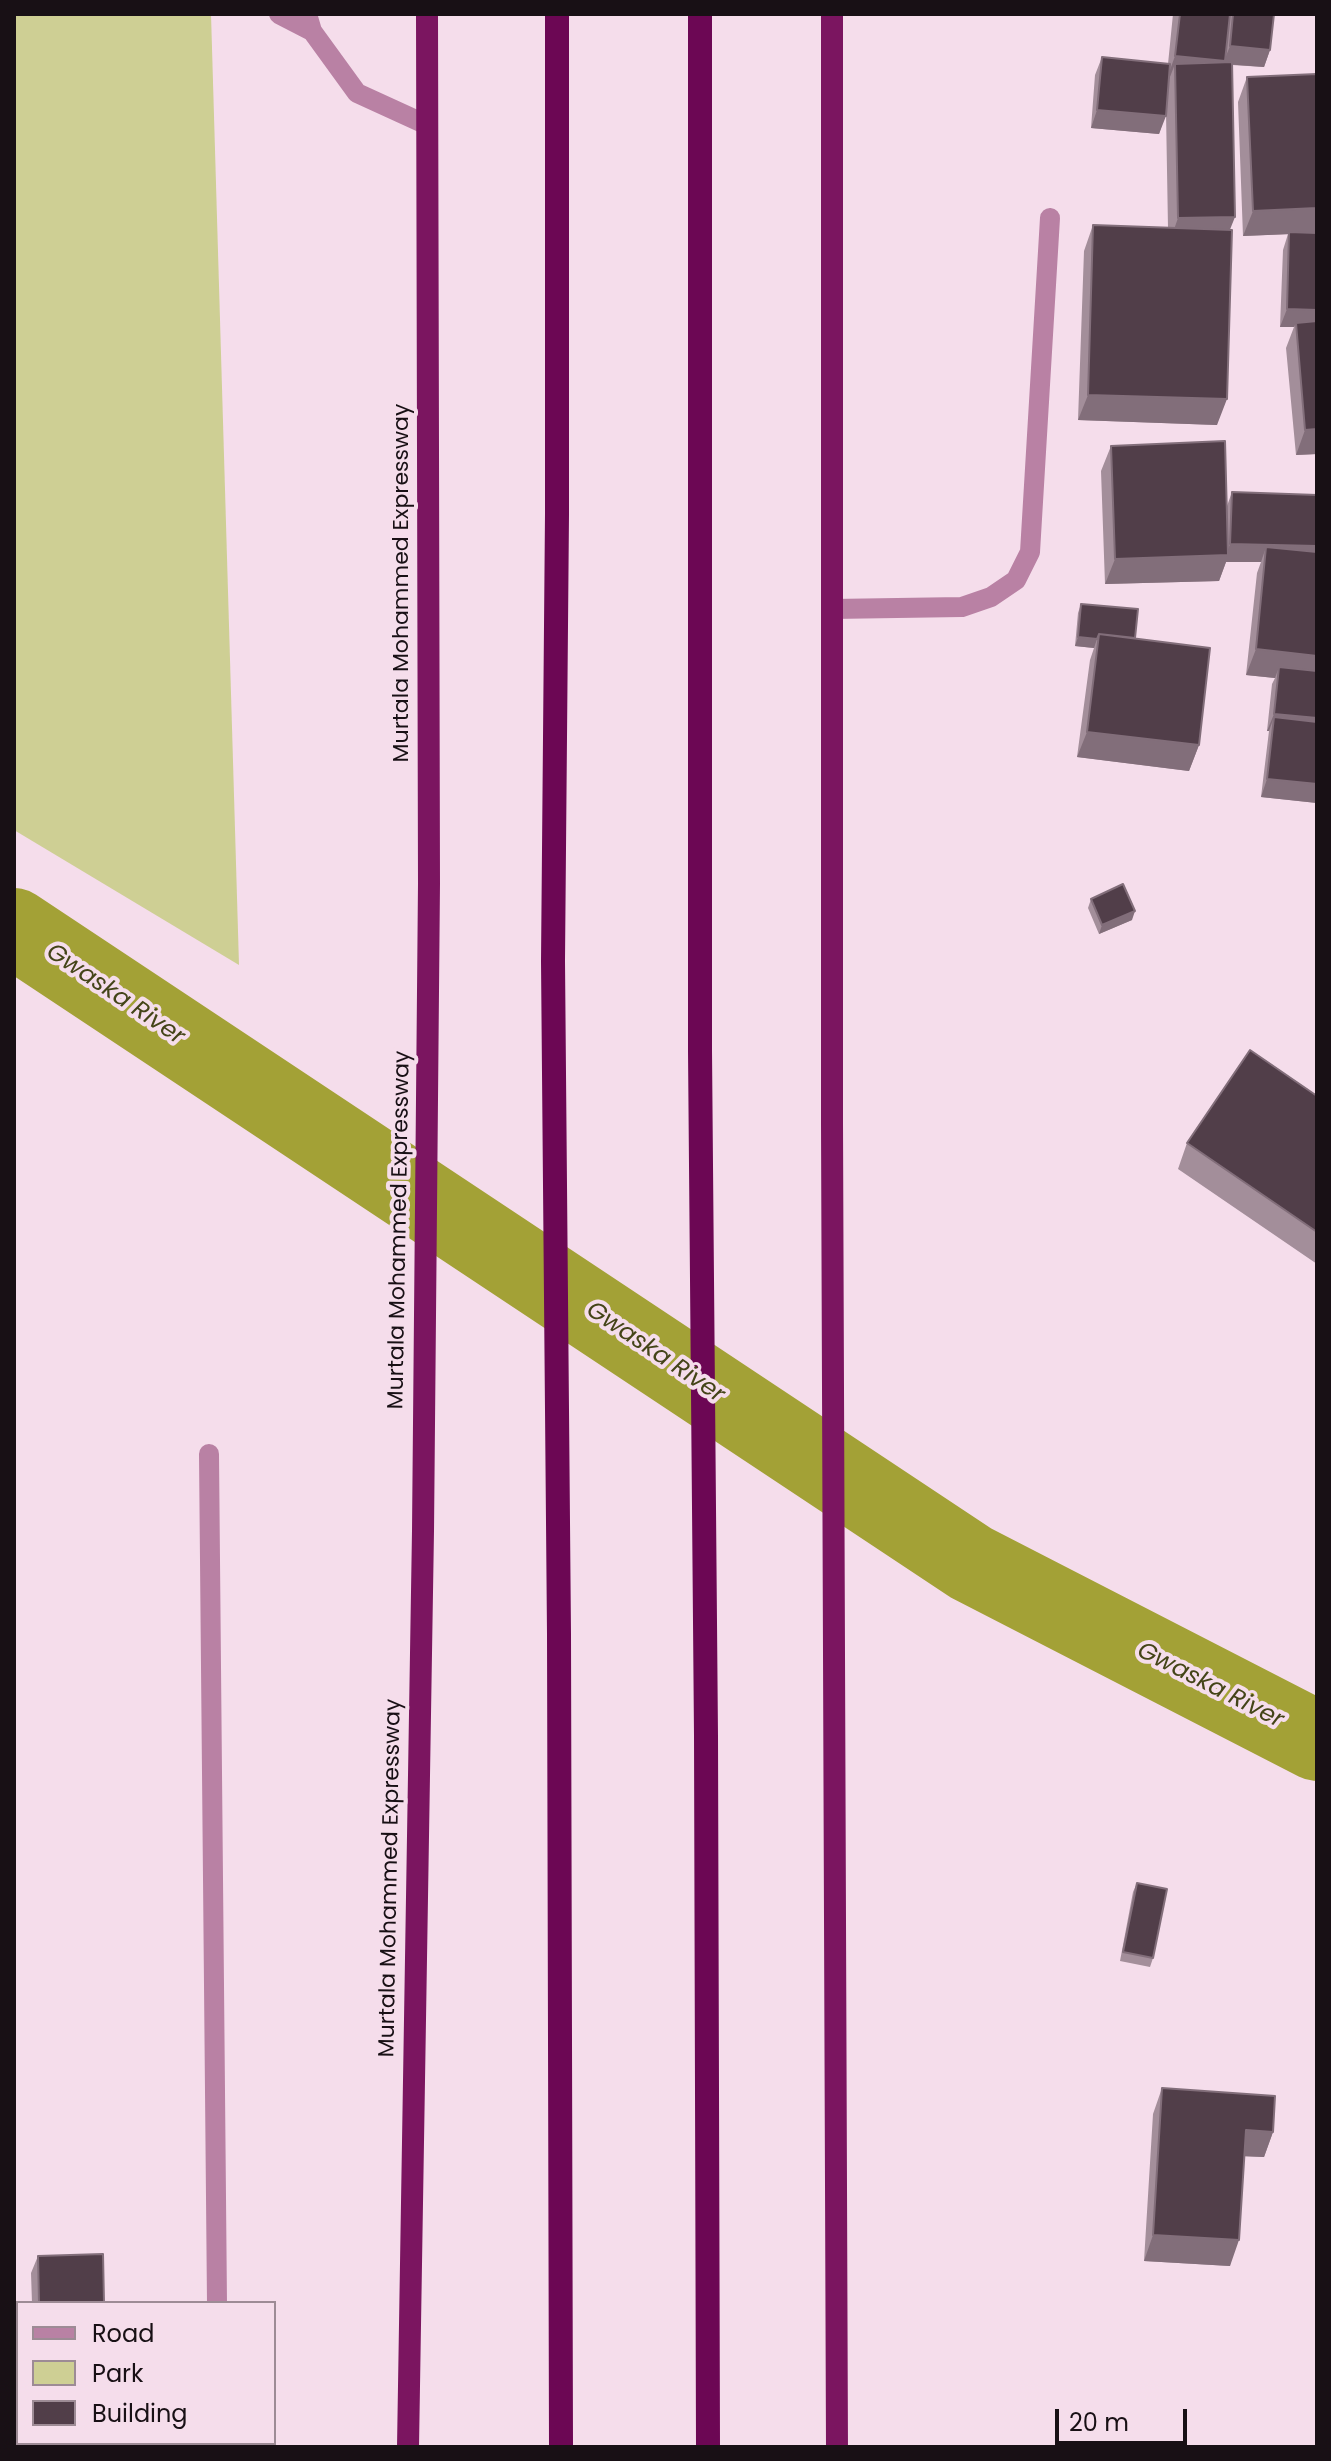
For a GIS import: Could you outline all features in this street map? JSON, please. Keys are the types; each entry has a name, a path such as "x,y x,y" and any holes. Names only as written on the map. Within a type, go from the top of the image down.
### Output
{"highway":[{"name":"Murtala Mohammed Expressway","path":"408,2447 423,1531 429,883 427,14"},
{"path":"557,14 553,961 561,2447"},
{"path":"700,14 700,1051 708,2447"},
{"path":"832,14 837,2447"}],"street":[{"path":"279,14 310,23 357,93 427,125"},
{"path":"832,609 962,607 991,597 1016,580 1030,552 1050,218"},
{"path":"209,1454 217,2301"}],"green space":[{"path":"14,14 211,14 239,965 14,830"}],"building":[{"path":"1180,14 1230,14 1225,61 1175,56"},
{"path":"1233,14 1274,14 1270,50 1230,46"},
{"path":"1102,57 1170,64 1166,116 1097,110"},
{"path":"1232,62 1235,217 1178,218 1175,64"},
{"path":"1317,74 1317,208 1253,211 1247,77"},
{"path":"1093,225 1232,230 1227,399 1088,395"},
{"path":"1289,232 1317,233 1317,310 1287,309"},
{"path":"1317,321 1317,429 1305,430 1296,323"},
{"path":"1225,441 1228,555 1115,559 1111,446"},
{"path":"1232,492 1317,495 1317,546 1230,544"},
{"path":"1266,547 1317,552 1317,656 1256,649"},
{"path":"1081,604 1138,609 1135,638 1099,634 1097,639 1078,637"},
{"path":"1099,634 1210,648 1199,745 1087,732"},
{"path":"1279,667 1317,671 1317,718 1274,714"},
{"path":"1274,717 1317,722 1317,784 1267,779"},
{"path":"1123,884 1135,911 1102,925 1091,899"},
{"path":"1250,1050 1317,1096 1317,1232 1187,1143"},
{"path":"1137,1883 1167,1889 1153,1958 1123,1952"},
{"path":"1162,2088 1275,2096 1273,2132 1246,2130 1239,2240 1153,2235"},
{"path":"103,2254 104,2301 39,2301 38,2256"}],"waterway":[{"name":"Gwaska River","path":"14,928 971,1563 1317,1741"}]}
